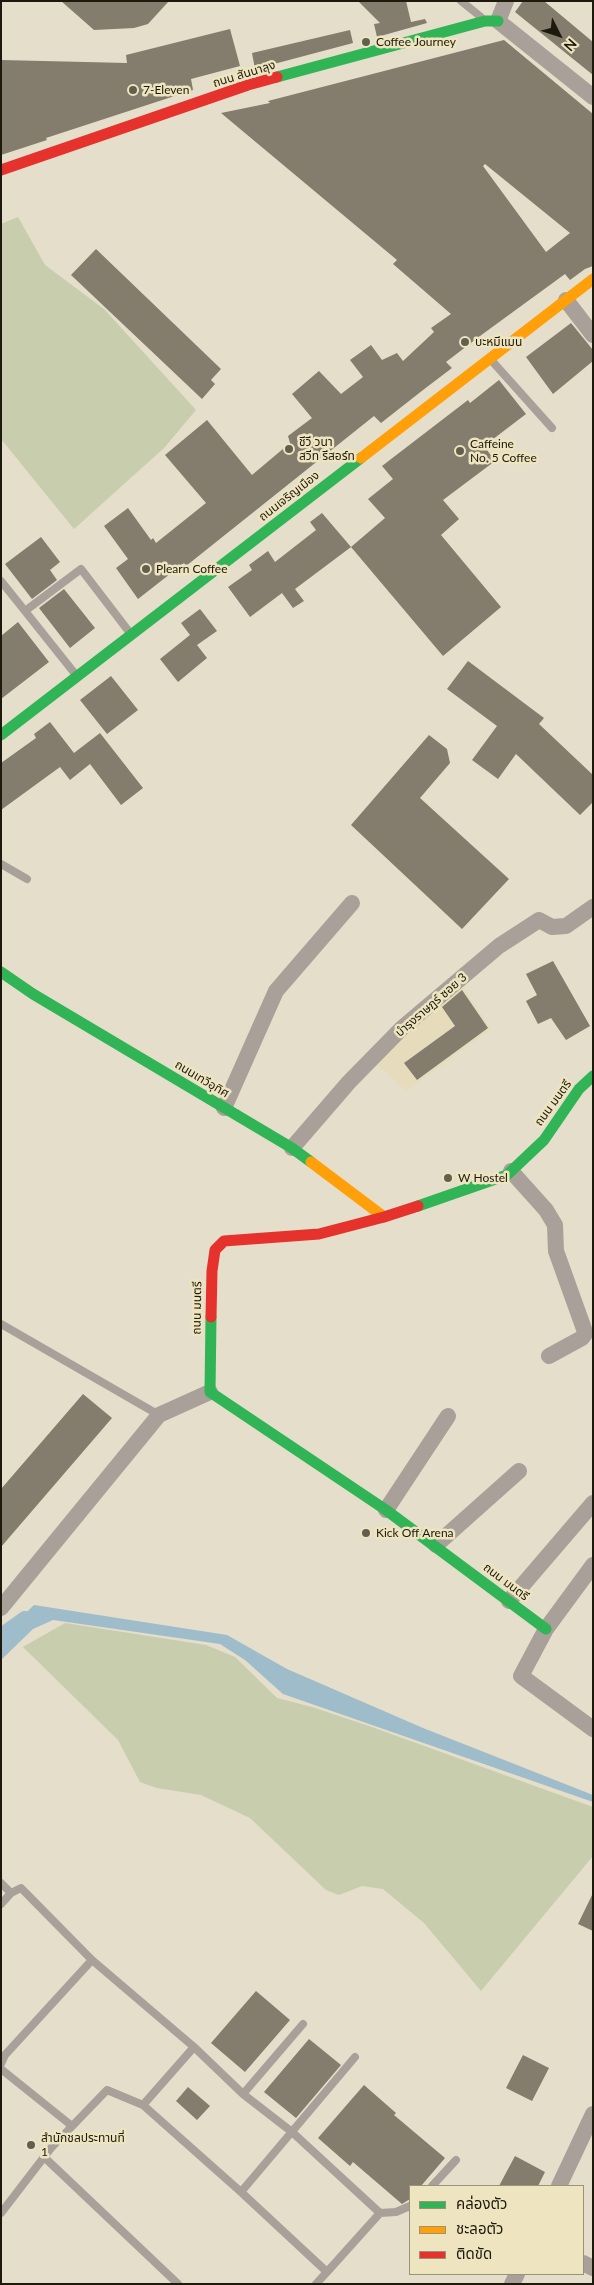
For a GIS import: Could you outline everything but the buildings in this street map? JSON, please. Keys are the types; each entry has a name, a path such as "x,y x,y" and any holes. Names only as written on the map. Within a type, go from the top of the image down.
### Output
{"street":[{"path":"506,1 492,21 593,97"},
{"name":"ถนน สันนาลุง","path":"1,170 248,86 492,21"},
{"name":"ถนนเจริญเมือง","path":"1,735 593,279"},
{"path":"566,300 593,335"},
{"path":"224,1108 276,991 352,903"},
{"name":"บำรุงราษฏร์ ซอย 3","path":"292,1148 348,1082 402,1028 499,946 539,920 552,927 566,926 593,907"},
{"name":"ถนนเทวีอุทิศ","path":"1,972 33,994 292,1148 384,1216"},
{"name":"ถนน มนตรี","path":"546,1630 436,1545 210,1392 212,1272 214,1254 218,1245 233,1239 319,1234 384,1216 507,1175 544,1140 579,1089 593,1076"},
{"path":"511,1171 546,1210 555,1225 556,1251 584,1329 585,1334 582,1338 549,1356"},
{"path":"1,1608 159,1415 210,1392"},
{"path":"386,1510 448,1416"},
{"path":"436,1545 519,1470"},
{"path":"509,1601 593,1503"},
{"path":"593,1565 546,1630 521,1676 593,1729"},
{"path":"559,2185 593,2114"}],"lane":[{"path":"461,1 492,21"},
{"path":"490,358 552,428"},
{"path":"24,611 81,569 131,635"},
{"path":"1,581 77,676"},
{"path":"1,864 27,879"},
{"path":"1,1324 159,1415"},
{"path":"1,1883 11,1893"},
{"path":"1,1904 11,1893 21,1888 92,1960 194,2047 243,2094 292,2132 380,2213"},
{"path":"1,2064 3,2054 92,1960"},
{"path":"243,2094 303,2024"},
{"path":"143,2105 194,2047"},
{"path":"241,2192 355,2057"},
{"path":"1,2069 72,2126"},
{"path":"1,2213 44,2157 107,2090 143,2105 327,2272"},
{"path":"44,2157 178,2284"},
{"path":"433,2185 456,2160"},
{"path":"316,2284 380,2213 396,2212 409,2206"}],"shaded area":[{"path":"461,985 491,1029 406,1091 375,1063"}],"green space":[{"path":"18,217 45,265 104,309 196,410 164,448 74,529 1,439 1,224"},
{"path":"65,1623 206,1645 235,1657 277,1698 312,1707 369,1726 593,1807 593,1856 481,1991 424,1923 383,1889 362,1886 339,1895 326,1890 250,1818 201,1795 157,1788 140,1782 118,1740 23,1647"}],"water":[{"path":"34,1605 227,1635 287,1669 423,1728 593,1795 593,1802 283,1694 245,1660 220,1644 53,1620 33,1629 1,1660 1,1637"}],"waterway":[{"path":"1,1636 25,1619"}],"traffic: fast":[{"path":"277,77 485,21 498,21"},
{"path":"1,735 361,458"},
{"path":"1,972 33,994 292,1148 311,1162"},
{"path":"418,1206 507,1175 544,1140 579,1089 593,1076"},
{"path":"211,1317 210,1392 386,1510 546,1629"}],"traffic: slow":[{"path":"361,458 593,279"},
{"path":"311,1162 384,1217"}],"traffic: jam":[{"path":"1,170 248,85 277,77"},
{"path":"211,1317 212,1271 215,1250 224,1241 319,1234 418,1206"}],"place":[{"name":"Coffee Journey","path":"366,42"},
{"name":"7-Eleven","path":"133,90"},
{"name":"บะหมีแมน","path":"465,342"},
{"name":"ชีวี วนา สวีท รีสอร์ท","path":"289,449"},
{"name":"Caffeine No. 5 Coffee","path":"460,451"},
{"name":"Plearn Coffee","path":"146,569"},
{"name":"W Hostel","path":"448,1178"},
{"name":"Kick Off Arena","path":"366,1533"},
{"name":"สำนักชลประทานที่ 1","path":"31,2145"}]}
